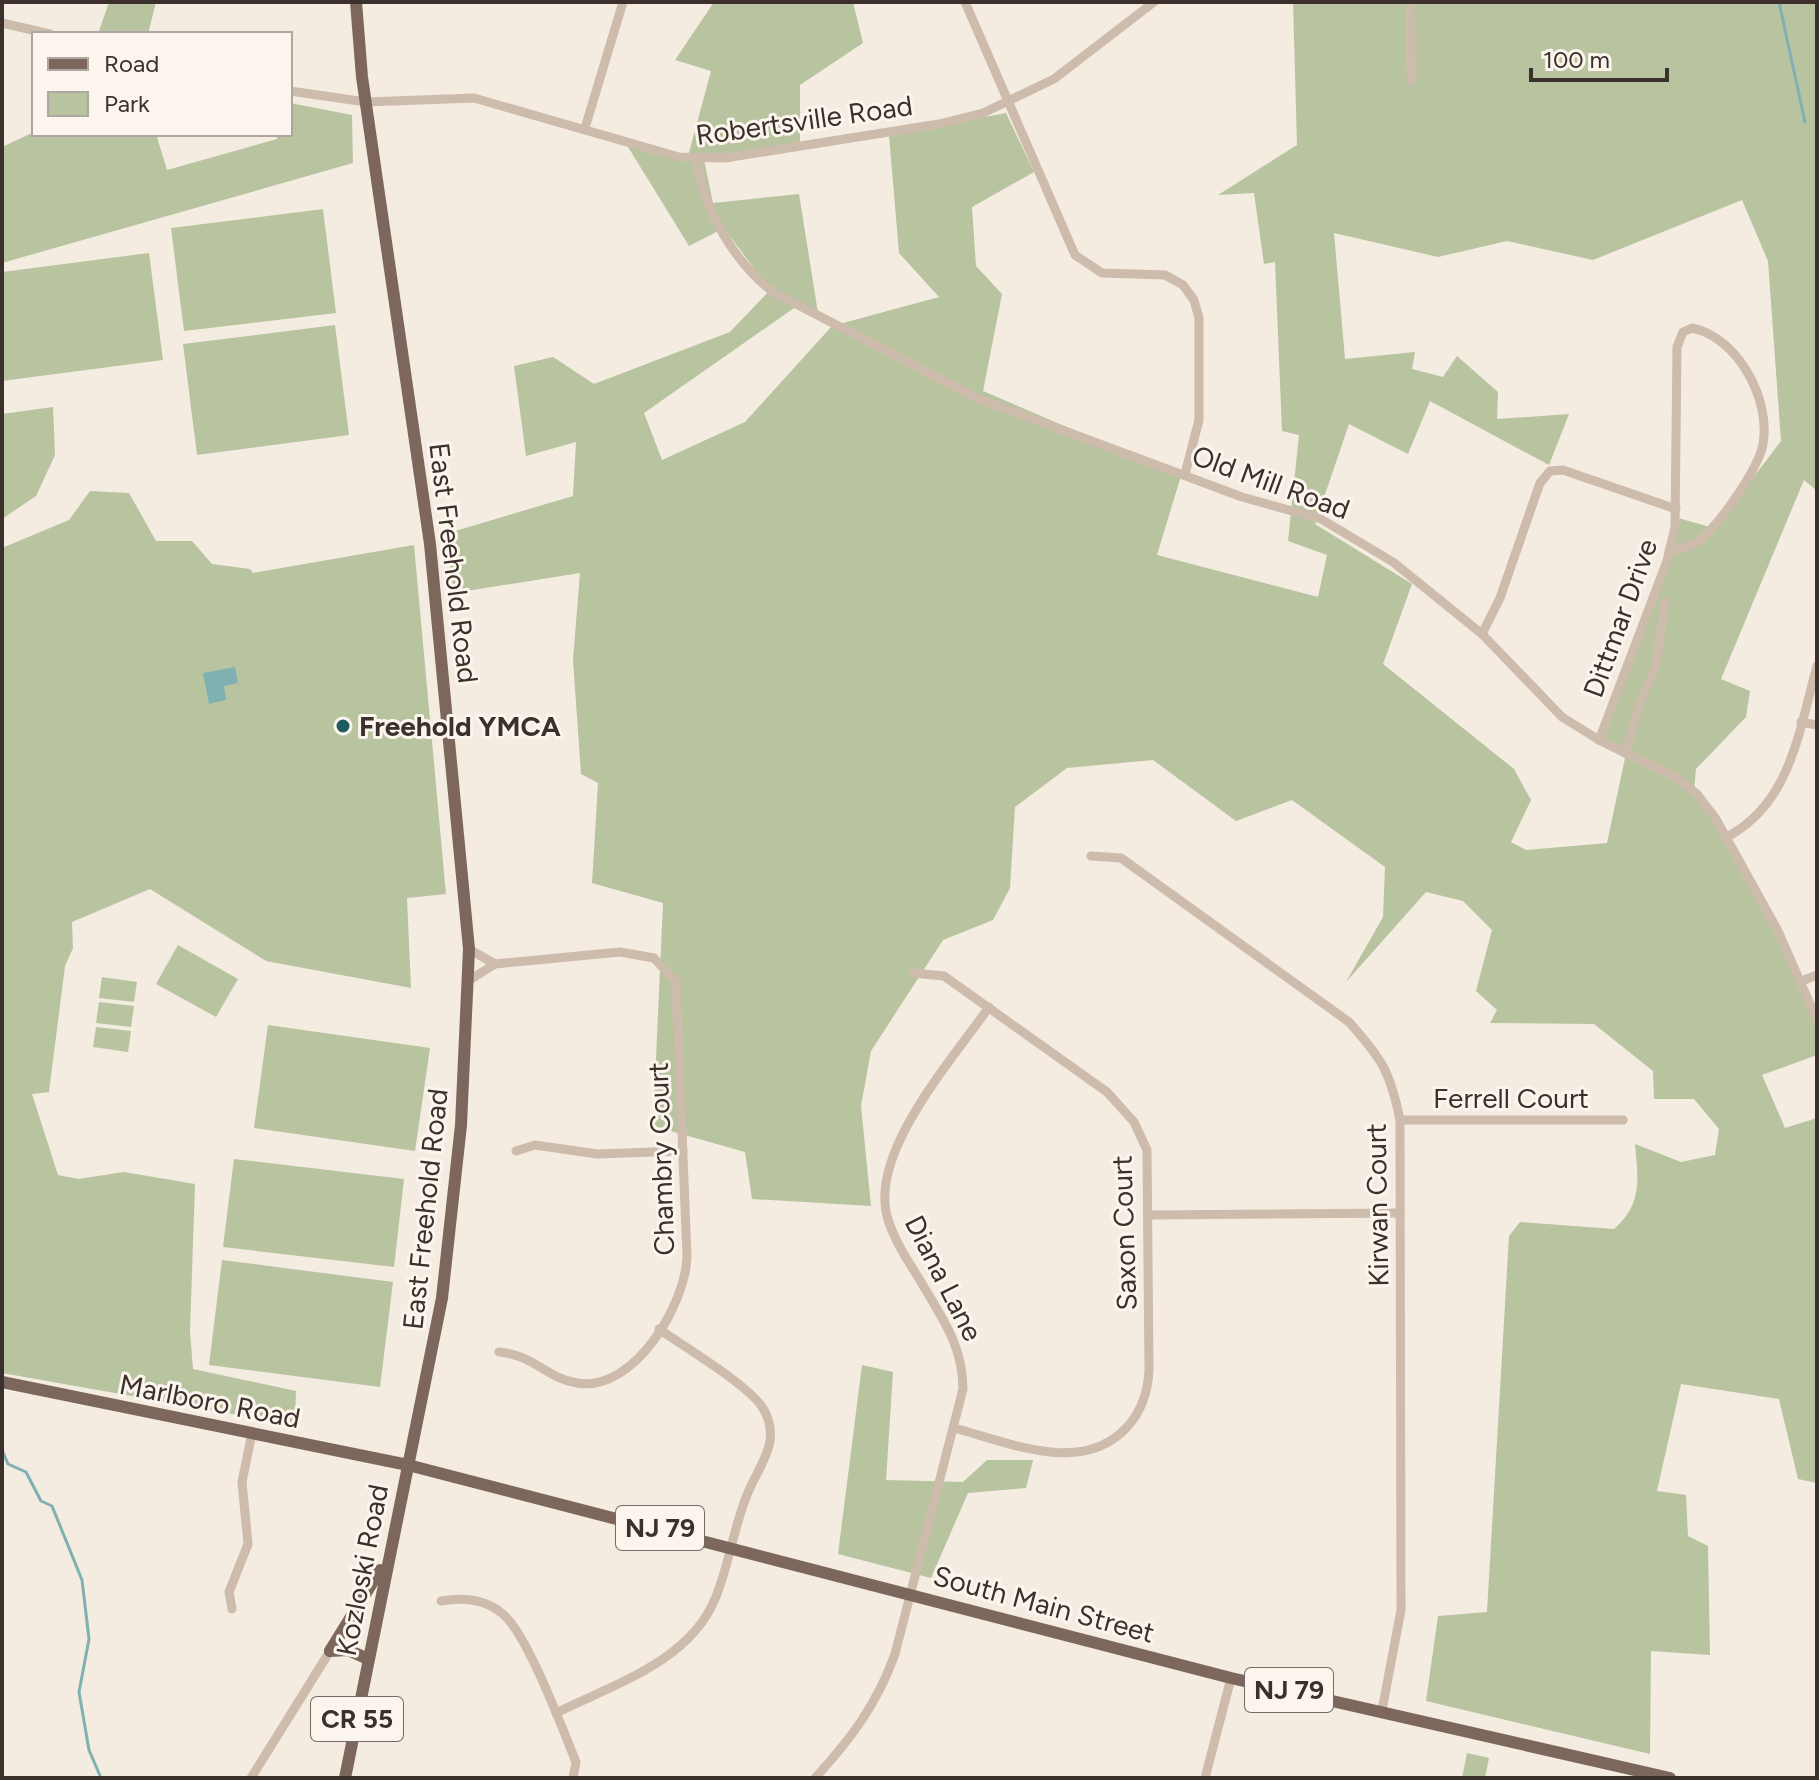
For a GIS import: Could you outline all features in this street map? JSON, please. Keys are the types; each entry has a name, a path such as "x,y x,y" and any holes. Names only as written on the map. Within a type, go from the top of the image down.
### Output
{"main road":[{"name":"East Freehold Road","path":"356,2 366,102 430,544 469,949 452,1231 434,1344 408,1465"},
{"name":"Marlboro Road","path":"2,1382 408,1465"},
{"name":"Kozloski Road","path":"345,1778 408,1465"},
{"name":"South Main Street","path":"408,1465 731,1546 1231,1678 1670,1778"},
{"path":"330,1651 373,1587 391,1545"},
{"path":"330,1651 348,1650 368,1659"}],"street":[{"path":"585,128 623,2"},
{"path":"965,2 1075,255 1088,267 1102,273 1165,275 1183,285 1194,300 1199,318 1199,420 1185,474"},
{"name":"Robertsville Road","path":"292,91 366,102 474,98 697,160 939,124 1007,103 1054,79 1154,2"},
{"path":"1410,2 1411,81"},
{"path":"2,23 41,32"},
{"name":"Old Mill Road","path":"697,160 703,191 733,249 752,274 773,292 979,399 1242,497 1321,519 1348,533 1393,562 1482,634 1552,709 1599,740 1685,783 1709,809 1778,931 1817,1020"},
{"name":"Dittmar Drive","path":"1599,740 1669,551 1676,509 1677,347 1683,332 1698,329 1744,363 1757,392 1764,437 1760,455 1739,490 1703,537 1690,545 1669,551"},
{"path":"1482,634 1493,614 1542,478 1550,471 1563,470 1676,509"},
{"path":"1626,753 1638,708 1656,665 1665,602"},
{"path":"1725,838 1749,824 1774,797 1788,768 1817,666"},
{"path":"1801,722 1817,725"},
{"name":"Kirwan Court","path":"1091,856 1121,858 1349,1022 1380,1056 1400,1120 1401,1610 1382,1710"},
{"path":"469,949 495,964"},
{"name":"Chambry Court","path":"468,981 495,964 620,952 654,958 676,982 687,1271 681,1294 632,1366 600,1383 569,1381 521,1354 499,1352"},
{"name":"Saxon Court","path":"913,973 944,976 1107,1092 1134,1122 1147,1150 1149,1383 1140,1408 1126,1429 1101,1446 1067,1454 1047,1452 954,1428"},
{"path":"1802,981 1817,975"},
{"name":"Diana Lane","path":"815,1778 853,1737 874,1705 895,1654 963,1389 958,1347 895,1238 885,1204 885,1177 901,1135 989,1007"},
{"name":"Ferrell Court","path":"1400,1120 1623,1120"},
{"path":"516,1151 535,1145 597,1154 683,1151"},
{"path":"1149,1215 1400,1213"},
{"path":"556,1713 651,1667 681,1646 714,1602 750,1487 771,1443 770,1423 758,1402 659,1329"},
{"path":"232,1609 229,1592 248,1544 242,1482 252,1433"},
{"path":"441,1601 462,1597 503,1614 517,1633 556,1713 576,1762 573,1778"},
{"path":"251,1778 330,1651"},
{"path":"1205,1778 1231,1678"}],"green space":[{"path":"109,2 156,2 148,32 99,32"},
{"path":"714,2 853,2 863,43 800,85 800,143 704,160 713,203 799,194 819,319 797,306 644,413 662,460 745,422 832,326 939,297 899,253 889,135 1006,113 1034,172 972,207 976,266 1002,294 983,391 1181,476 1157,555 1318,597 1327,555 1288,541 1299,435 1282,431 1275,262 1264,264 1254,193 1218,195 1297,145 1293,2 1814,2 1817,14 1817,491 1804,480 1721,679 1750,691 1746,717 1696,769 1694,792 1768,908 1817,1023 1817,1055 1762,1075 1785,1128 1817,1118 1817,1483 1798,1479 1779,1399 1681,1384 1657,1491 1686,1495 1688,1536 1708,1546 1710,1655 1651,1651 1650,1754 1426,1701 1438,1616 1487,1612 1509,1236 1520,1222 1614,1229 1634,1200 1637,1179 1635,1144 1681,1162 1715,1155 1719,1129 1694,1099 1654,1099 1653,1071 1594,1024 1490,1023 1497,1010 1476,991 1492,930 1463,901 1426,892 1346,982 1383,917 1385,867 1292,800 1236,821 1153,760 1067,768 1015,807 1010,888 993,920 943,940 871,1051 861,1106 871,1206 752,1199 745,1152 653,1126 663,903 592,883 598,783 581,774 573,660 580,573 454,593 445,534 573,496 576,442 526,456 514,366 553,357 594,384 730,332 770,290 724,228 689,246 625,142 687,160 711,71 675,60","holes":["1742,200 1768,261 1781,441 1703,544 1710,527 1678,518 1600,745 1625,758 1607,843 1526,850 1511,842 1531,800 1514,769 1383,664 1412,584 1315,524 1349,424 1408,454 1430,401 1549,465 1569,414 1497,419 1498,392 1457,356 1443,377 1412,369 1415,352 1345,359 1334,233 1438,257 1507,241 1593,260"]},
{"path":"292,103 352,115 353,163 2,263 2,147 32,133 32,136 157,136 167,170 277,139 278,136 292,136"},
{"path":"323,209 336,313 184,331 171,228"},
{"path":"149,253 163,360 2,381 2,272"},
{"path":"335,325 349,435 197,455 183,344"},
{"path":"53,407 55,455 36,496 2,519 2,414"},
{"path":"90,491 129,493 156,541 192,541 212,564 250,569 253,573 414,545 446,894 407,898 411,988 266,961 150,889 72,922 73,948 65,966 49,1092 32,1094 58,1175 78,1179 124,1172 195,1184 190,1331 193,1369 296,1391 295,1425 2,1373 2,548 69,520"},
{"path":"178,945 238,979 216,1017 156,984"},
{"path":"102,977 137,982 134,1002 99,998"},
{"path":"99,1002 134,1006 131,1027 96,1023"},
{"path":"268,1025 430,1048 415,1151 254,1128"},
{"path":"96,1027 131,1031 128,1052 93,1047"},
{"path":"234,1159 404,1179 394,1267 223,1247"},
{"path":"222,1260 393,1282 380,1387 209,1365"},
{"path":"862,1365 893,1372 886,1480 963,1482 987,1460 1033,1460 1026,1488 968,1493 931,1578 838,1554"},
{"path":"1467,1753 1489,1758 1485,1778 1462,1778"}],"water":[{"path":"235,667 238,683 224,686 226,700 209,704 203,673"}],"waterway":[{"path":"1779,2 1805,122"},
{"path":"2,1450 8,1464 26,1472 41,1501 52,1506 82,1580 89,1639 79,1692 89,1750 101,1778"}],"place":[{"name":"Freehold YMCA","path":"343,726"}]}
